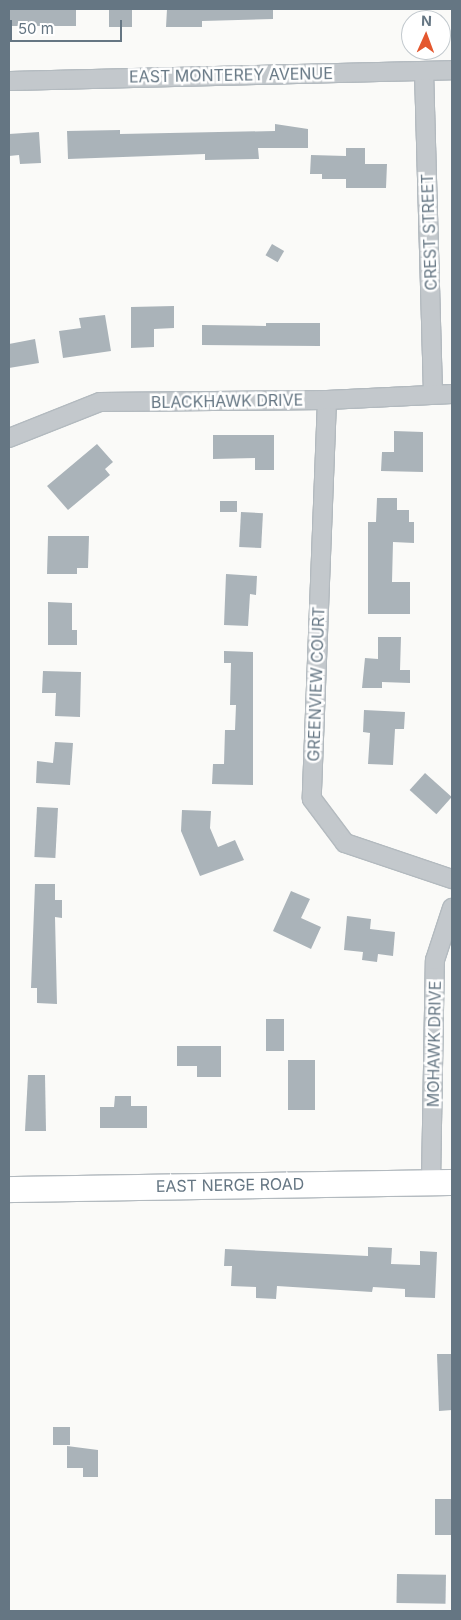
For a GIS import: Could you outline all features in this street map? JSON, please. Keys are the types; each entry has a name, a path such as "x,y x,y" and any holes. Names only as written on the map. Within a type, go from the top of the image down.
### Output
{"main road":[{"name":"EAST NERGE ROAD","path":"9,1189 442,1182"}],"street":[{"name":"EAST MONTEREY AVENUE","path":"9,80 452,70"},
{"name":"CREST STREET","path":"424,71 433,393"},
{"name":"BLACKHAWK DRIVE","path":"9,438 100,402 327,400 433,393 452,394"},
{"name":"GREENVIEW COURT","path":"327,400 312,799 345,843 452,879"},
{"name":"MOHAWK DRIVE","path":"442,1182 436,960 452,908"}],"building":[{"path":"9,9 76,9 76,26 9,26"},
{"path":"109,9 132,9 132,27 109,27"},
{"path":"167,9 273,9 273,19 202,21 202,27 166,27"},
{"path":"275,124 308,129 308,148 258,148 259,159 205,160 205,154 68,159 67,131 120,130 120,134 275,131"},
{"path":"39,132 41,163 20,164 19,155 9,156 9,134"},
{"path":"346,148 365,148 365,164 387,164 386,188 346,188 346,179 322,179 322,174 310,174 311,155 346,156"},
{"path":"272,244 284,251 278,262 266,255"},
{"path":"174,306 174,328 154,329 154,347 131,348 131,307"},
{"path":"105,315 111,351 63,358 59,331 81,328 79,318"},
{"path":"266,323 320,323 320,346 202,345 202,325 266,326"},
{"path":"35,339 39,363 9,368 9,344"},
{"path":"394,431 423,432 423,472 381,471 382,452 394,452"},
{"path":"213,435 274,435 274,470 255,470 255,458 213,459"},
{"path":"97,444 113,462 105,469 110,475 68,510 47,486"},
{"path":"377,498 397,498 397,510 409,510 409,522 414,522 414,543 393,542 392,582 410,582 410,614 368,614 368,522 376,522"},
{"path":"220,501 237,501 237,512 220,512"},
{"path":"241,512 263,513 261,548 239,547"},
{"path":"48,536 89,536 88,568 77,568 77,574 47,574"},
{"path":"226,574 257,576 256,595 250,594 248,626 224,625"},
{"path":"48,602 72,603 72,630 77,630 77,645 48,645"},
{"path":"378,637 401,637 400,670 410,670 410,683 382,682 382,688 362,688 365,658 378,659"},
{"path":"224,651 253,652 253,785 212,784 213,764 224,764 225,730 235,730 236,705 230,705 231,663 224,663"},
{"path":"43,671 81,672 80,717 55,716 56,693 42,693"},
{"path":"364,710 405,712 404,729 395,729 393,765 368,764 370,733 363,732"},
{"path":"55,742 73,743 70,785 36,783 37,761 53,763"},
{"path":"425,773 452,797 436,814 410,790"},
{"path":"37,807 58,808 55,858 34,857"},
{"path":"182,810 211,811 210,828 218,847 235,840 244,860 200,876 181,831"},
{"path":"35,884 55,884 55,900 62,900 62,918 55,917 57,1004 37,1003 37,988 31,988"},
{"path":"291,891 310,899 301,918 321,927 311,949 273,931"},
{"path":"347,916 371,919 370,929 395,932 393,956 378,954 377,962 362,960 363,952 344,950"},
{"path":"266,1019 284,1019 284,1051 266,1051"},
{"path":"177,1046 221,1046 221,1077 197,1077 197,1066 177,1066"},
{"path":"288,1060 315,1060 315,1110 288,1110"},
{"path":"28,1075 45,1075 46,1131 25,1131"},
{"path":"115,1096 131,1096 131,1106 147,1106 147,1128 100,1128 100,1107 114,1107"},
{"path":"368,1247 392,1248 391,1264 420,1265 420,1251 437,1252 435,1298 405,1297 405,1289 373,1287 372,1292 277,1286 276,1299 256,1298 256,1287 231,1286 232,1266 224,1266 225,1249 368,1256"},
{"path":"437,1354 452,1354 452,1410 439,1411"},
{"path":"53,1427 70,1427 70,1445 53,1445"},
{"path":"67,1446 98,1450 98,1477 83,1477 83,1468 67,1468"},
{"path":"435,1499 452,1499 452,1535 435,1535"},
{"path":"397,1574 446,1575 445,1604 396,1603"}]}
